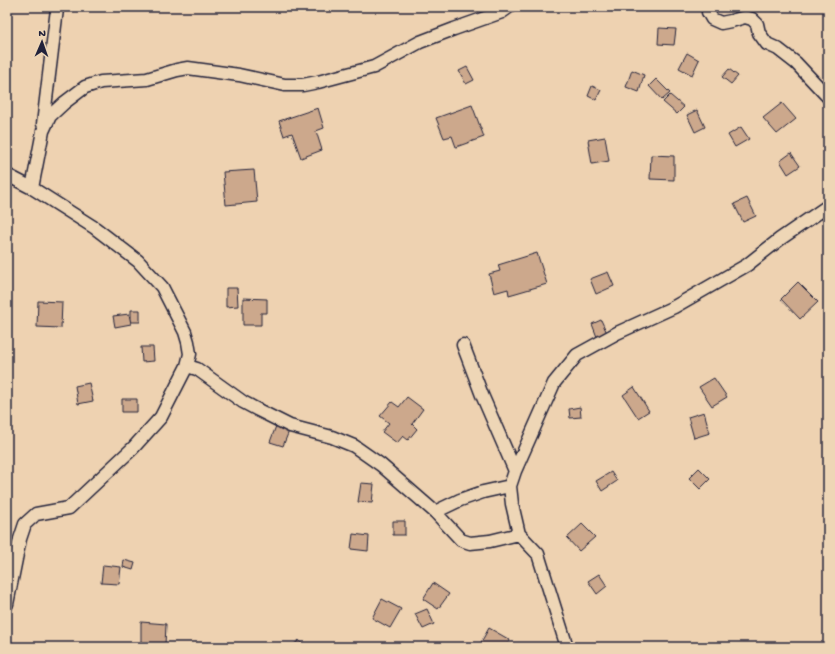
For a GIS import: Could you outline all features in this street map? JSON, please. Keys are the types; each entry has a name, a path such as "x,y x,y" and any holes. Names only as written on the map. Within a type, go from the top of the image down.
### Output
{"street":[{"path":"32,188 43,131 57,9 54,7"},
{"path":"43,131 50,116 64,102 85,87 101,82 146,79 188,68 239,75 285,85 303,85 374,67 420,42 502,12 509,7"},
{"path":"708,7 708,12 712,19 721,23 731,22 746,17 752,19 757,24 759,34 768,44 778,49 796,63 828,97"},
{"path":"7,175 32,188 95,228 138,262 162,287 184,332 188,342 190,354 187,366 161,417 133,448 68,508 36,514 25,524 20,539 7,604"},
{"path":"567,647 538,554 519,534 512,504 510,486 554,383 578,355 617,333 674,306 747,265 780,239 828,206"},
{"path":"463,345 482,395 516,471"},
{"path":"187,366 197,369 243,402 264,414 290,426 332,437 354,446 381,465 435,512 461,540 470,543 490,541 519,534"},
{"path":"435,512 460,500 483,492 510,486"}],"building":[{"path":"659,28 676,29 674,45 658,44"},
{"path":"687,53 699,60 692,75 679,68"},
{"path":"467,67 474,80 466,84 459,71"},
{"path":"729,69 738,76 731,84 722,77"},
{"path":"632,70 644,75 639,92 626,87"},
{"path":"656,79 670,93 662,100 649,86"},
{"path":"592,86 601,90 596,100 588,96"},
{"path":"670,95 684,107 677,114 663,102"},
{"path":"782,103 796,119 777,134 763,118"},
{"path":"472,105 484,137 456,147 452,136 444,138 436,118"},
{"path":"318,108 324,128 316,131 322,150 301,158 292,133 284,136 279,121"},
{"path":"697,110 705,127 695,132 687,115"},
{"path":"741,127 749,139 735,147 728,135"},
{"path":"605,137 609,161 592,164 588,140"},
{"path":"791,153 800,166 788,174 780,161"},
{"path":"651,155 674,156 674,180 650,179"},
{"path":"254,170 257,202 226,205 223,172"},
{"path":"747,198 756,216 743,222 734,204"},
{"path":"537,253 547,284 509,295 508,289 494,293 489,274 500,271 498,265"},
{"path":"608,272 614,286 596,294 590,279"},
{"path":"798,282 818,302 800,319 781,299"},
{"path":"226,288 237,288 238,306 226,307"},
{"path":"243,298 267,299 267,313 261,313 261,325 243,325"},
{"path":"38,301 62,302 61,328 37,327"},
{"path":"131,310 140,310 140,322 131,322"},
{"path":"129,314 131,324 115,327 113,316"},
{"path":"601,320 607,333 597,337 592,324"},
{"path":"141,347 153,347 154,361 142,362"},
{"path":"714,378 727,397 712,406 699,387"},
{"path":"89,383 93,401 78,404 75,386"},
{"path":"634,387 649,411 638,418 623,395"},
{"path":"407,397 423,409 412,424 417,429 408,440 403,436 397,443 382,432 389,423 380,416 392,402 399,407"},
{"path":"122,399 137,399 137,412 122,412"},
{"path":"580,407 581,417 570,418 569,409"},
{"path":"704,412 710,433 694,438 688,417"},
{"path":"276,426 289,431 283,446 270,442"},
{"path":"699,468 710,479 700,489 689,478"},
{"path":"611,472 617,481 602,491 596,481"},
{"path":"361,483 374,484 372,503 358,502"},
{"path":"393,521 405,521 405,535 393,535"},
{"path":"582,524 595,537 579,551 567,538"},
{"path":"353,534 369,536 368,551 351,549"},
{"path":"124,560 135,563 133,570 123,567"},
{"path":"103,565 121,567 119,584 101,583"},
{"path":"599,574 607,586 597,594 588,581"},
{"path":"433,583 449,594 438,609 423,599"},
{"path":"382,599 401,609 390,628 372,618"},
{"path":"427,609 434,624 423,629 415,614"},
{"path":"141,622 166,624 165,645 155,644 155,647 141,647"},
{"path":"489,628 510,640 506,647 479,646"},
{"path":"299,640 304,647 291,647"}]}
